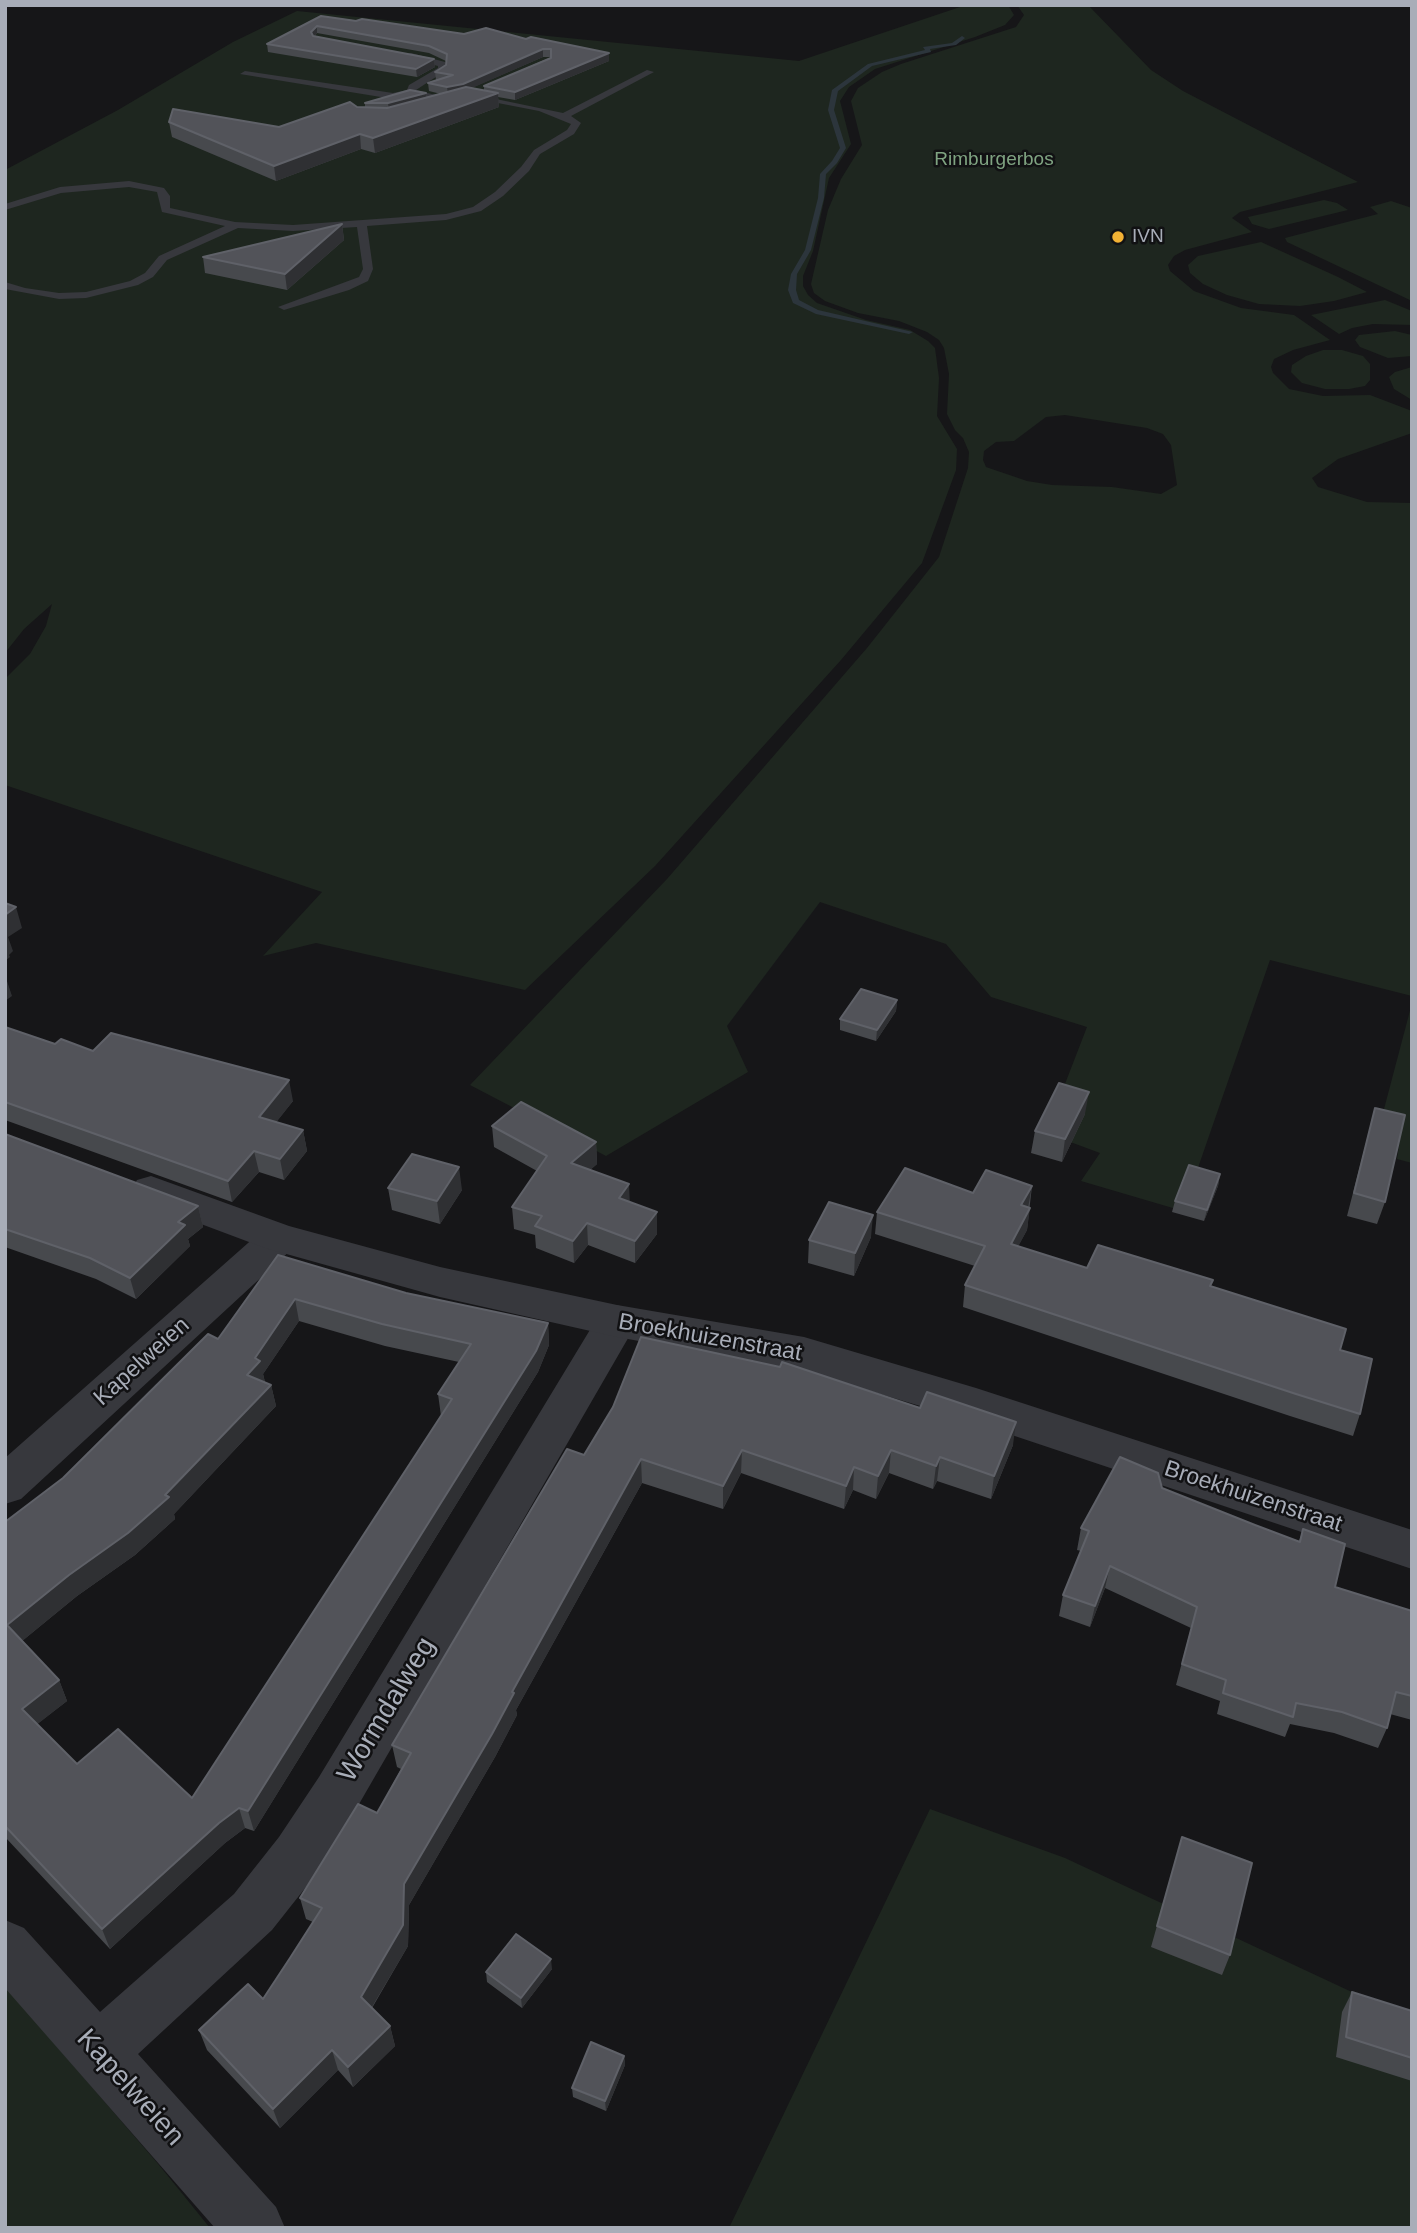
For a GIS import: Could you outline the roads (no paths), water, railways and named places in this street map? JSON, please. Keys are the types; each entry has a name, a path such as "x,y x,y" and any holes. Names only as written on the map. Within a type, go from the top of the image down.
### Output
{"street":[{"name":"Broekhuizenstraat","path":"122,1179 279,1238 440,1282 617,1321 804,1354 976,1405 1412,1550"},
{"name":"Kapelweien","path":"5,1486 279,1238"},
{"name":"Wormdalweg","path":"98,2052 253,1912 298,1855 337,1794 617,1321"},
{"name":"Kapelweien","path":"5,1947 256,2228"}],"lane":[{"path":"404,54 442,64 442,69 412,86 411,92"},
{"path":"564,116 650,72"},
{"path":"245,74 393,96 411,92 444,100"},
{"path":"5,208 61,190 129,184 160,190 166,196 163,203 166,210 235,225 293,228 446,217 477,209 499,194 525,169 537,152 571,132 576,124 564,116 490,98 467,96 490,86"},
{"path":"418,109 455,98"},
{"path":"5,285 23,291 59,296 86,295 123,286 149,275 163,258 178,249 235,225"},
{"path":"284,307 345,288 363,279 368,269 362,225"}],"waterway":[{"path":"909,332 816,312 796,301 792,290 794,274 808,250 821,198 823,174 835,162 843,148 831,110 835,90 870,65 929,51 925,48 954,44 962,38"}],"place":[{"name":"IVN","path":"1118,237"}],"park label":[{"name":"Rimburgerbos","path":"994,160"}]}
